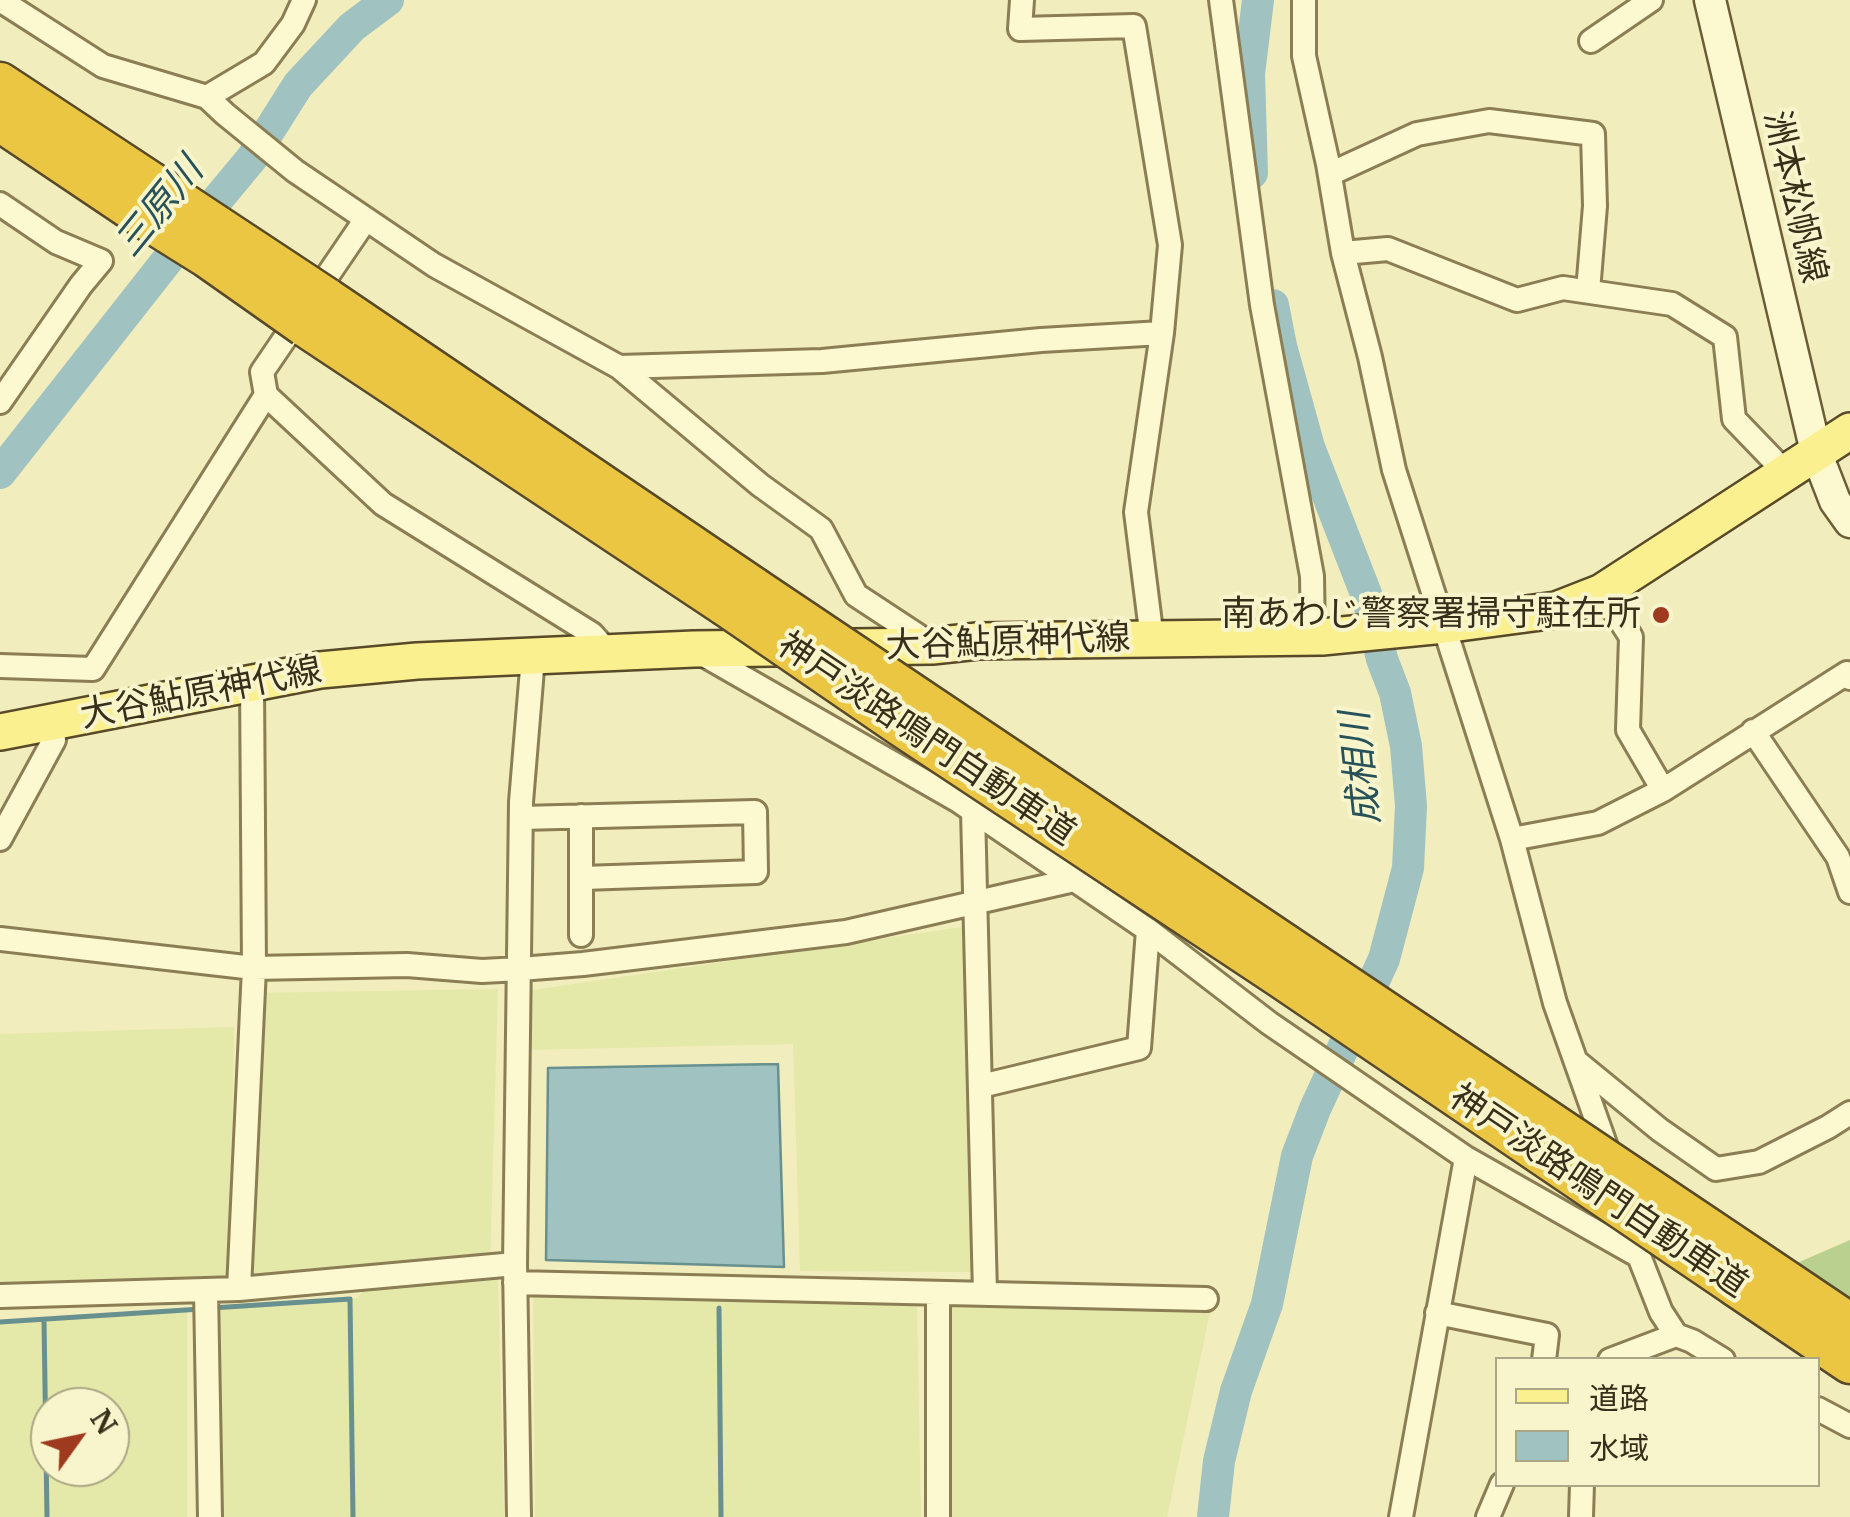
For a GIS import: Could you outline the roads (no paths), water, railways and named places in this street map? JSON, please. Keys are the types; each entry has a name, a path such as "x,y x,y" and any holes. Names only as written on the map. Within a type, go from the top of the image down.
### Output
{"highway":[{"name":"神戸淡路鳴門自動車道","path":"0,83 152,203 740,596 933,746 1280,976 1745,1273 1850,1324"},
{"name":"神戸淡路鳴門自動車道","path":"0,121 152,203"},
{"name":"神戸淡路鳴門自動車道","path":"1745,1273 1850,1363"}],"main road":[{"name":"洲本松帆線","path":"1710,0 1816,452 1835,501 1850,522"},
{"name":"大谷鮎原神代線","path":"0,732 320,670 417,660 932,646 978,641 1318,637 1556,610 1602,592 1850,431"}],"street":[{"path":"0,0 103,66 207,96 295,171 434,265 619,367 760,485 821,528 856,595 932,646"},
{"path":"207,96 264,63 293,24 304,0"},
{"path":"1022,0 1020,28 1134,26 1170,245 1162,332 1136,512 1152,639"},
{"path":"1221,0 1262,306 1312,576 1318,637"},
{"path":"1304,0 1304,56 1343,254 1436,626 1512,839 1555,1003 1632,1221 1639,1256 1676,1336 1718,1357"},
{"path":"1591,41 1651,0"},
{"path":"1330,174 1417,134 1489,121 1593,134 1594,206 1588,292"},
{"path":"0,204 56,242 101,260 0,402"},
{"path":"366,219 262,372 266,395 383,504 592,634 609,653"},
{"path":"1343,254 1388,249 1516,300 1564,288 1672,304 1724,336 1734,420 1785,472"},
{"path":"619,367 822,361 1162,332"},
{"path":"0,666 92,669 266,395"},
{"path":"1602,592 1630,637 1628,730 1663,790"},
{"path":"694,650 974,811 1148,930 1290,1038 1466,1158 1639,1256"},
{"path":"519,1517 515,1273 521,818 533,657"},
{"path":"1512,839 1598,823 1663,790 1849,674"},
{"path":"239,1288 254,968 252,682"},
{"path":"1752,731 1838,857 1850,892"},
{"path":"0,839 54,740"},
{"path":"974,811 985,1294"},
{"path":"521,818 754,812 756,872 582,878"},
{"path":"580,816 582,935"},
{"path":"0,938 254,968 407,965 482,971 520,969 846,932 1074,880"},
{"path":"980,1086 1138,1048 1148,930"},
{"path":"1577,1062 1660,1130 1716,1169 1759,1162 1850,1113"},
{"path":"1401,1517 1466,1158"},
{"path":"0,1296 206,1290 515,1273 938,1293 1206,1300"},
{"path":"206,1290 210,1517"},
{"path":"938,1293 938,1517"},
{"path":"1437,1313 1547,1335 1544,1357"},
{"path":"1618,1357 1676,1336"},
{"path":"1820,1410 1850,1426"},
{"path":"1488,1517 1501,1487"},
{"path":"1581,1517 1582,1487"}],"water":[{"path":"778,1064 784,1267 546,1260 548,1068"}],"waterway":[{"name":"三原川","path":"0,473 252,158 298,85 352,27 388,0"},
{"name":"成相川","path":"1252,173 1249,74 1258,0"},
{"name":"成相川","path":"1213,1517 1219,1461 1236,1391 1267,1304 1297,1156 1384,959 1408,868 1411,806 1406,746 1395,693 1382,659 1368,599 1309,447 1273,305"},
{"path":"212,1308 350,1299 353,1517"},
{"path":"719,1308 721,1517"},
{"path":"0,1322 201,1309"},
{"path":"44,1320 47,1517"}],"place":[{"name":"南あわじ警察署掃守駐在所","path":"1661,615"}]}
